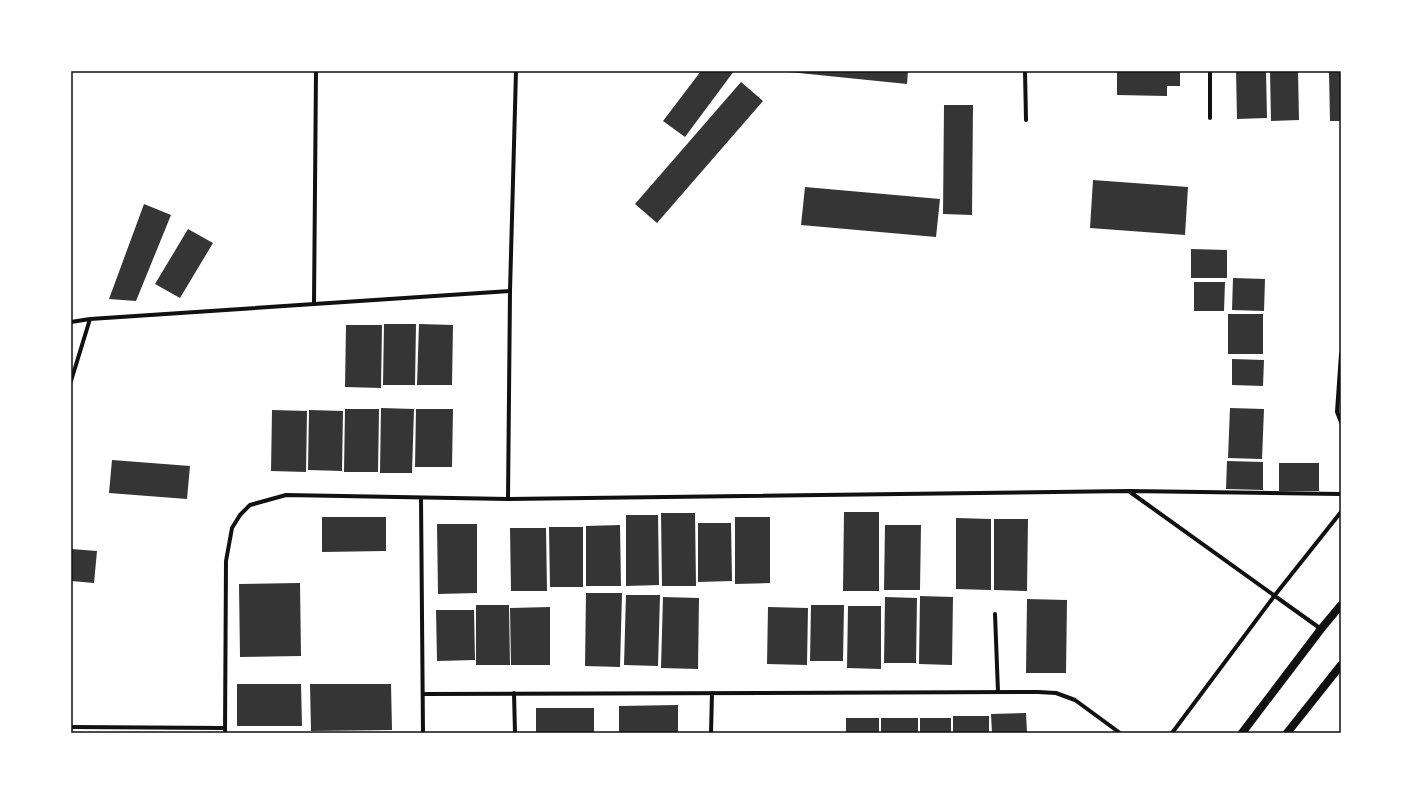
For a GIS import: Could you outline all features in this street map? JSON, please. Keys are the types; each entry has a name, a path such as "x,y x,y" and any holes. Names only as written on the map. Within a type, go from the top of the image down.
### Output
{"main road":[{"path":"1242,733 1341,605"},
{"path":"1287,733 1341,665"}],"street":[{"path":"314,304 316,71"},
{"path":"508,499 510,291 516,71"},
{"path":"1025,71 1026,120"},
{"path":"1210,71 1210,118"},
{"path":"71,322 90,319 510,291"},
{"path":"71,381 90,319"},
{"path":"1341,354 1337,412 1341,422"},
{"path":"1129,491 1321,629"},
{"path":"225,733 226,561 232,528 240,515 250,505 286,495 508,499 1129,491 1341,494"},
{"path":"421,498 423,733"},
{"path":"1172,733 1275,595 1341,512"},
{"path":"995,614 998,692"},
{"path":"712,693 712,733"},
{"path":"423,694 1056,693 1075,700 1120,733"},
{"path":"514,694 515,733"},
{"path":"71,727 225,728"}],"building":[{"path":"701,71 734,71 685,137 663,121"},
{"path":"789,71 908,71 907,84"},
{"path":"1117,71 1180,71 1180,86 1167,86 1167,96 1117,95"},
{"path":"1236,71 1266,71 1267,118 1237,119"},
{"path":"1270,71 1298,71 1299,120 1271,121"},
{"path":"1341,71 1341,121 1330,121 1329,72"},
{"path":"741,82 763,101 657,223 635,204"},
{"path":"944,105 973,105 972,215 943,214"},
{"path":"1093,180 1188,187 1185,235 1090,228"},
{"path":"805,187 940,199 936,237 801,225"},
{"path":"144,204 171,215 136,301 109,299"},
{"path":"188,229 213,243 180,298 155,284"},
{"path":"1191,249 1227,250 1227,278 1191,278"},
{"path":"1233,278 1265,279 1264,311 1232,310"},
{"path":"1194,282 1225,282 1224,311 1194,311"},
{"path":"1228,314 1263,314 1263,354 1228,354"},
{"path":"384,324 416,324 415,385 383,385"},
{"path":"419,324 453,325 452,385 417,385"},
{"path":"346,325 382,325 381,388 345,387"},
{"path":"1232,359 1264,360 1263,386 1232,385"},
{"path":"381,408 414,409 412,473 380,473"},
{"path":"1230,408 1264,409 1262,459 1228,458"},
{"path":"345,409 379,409 378,472 344,472"},
{"path":"416,409 453,409 452,467 415,467"},
{"path":"272,410 307,411 306,472 271,471"},
{"path":"309,410 343,411 342,471 308,470"},
{"path":"112,460 190,466 187,499 109,493"},
{"path":"1227,461 1263,462 1263,490 1226,489"},
{"path":"1279,463 1319,463 1319,491 1279,491"},
{"path":"844,512 879,512 879,591 843,591"},
{"path":"661,513 695,513 696,586 662,586"},
{"path":"626,515 658,515 659,585 626,586"},
{"path":"322,517 386,517 386,551 322,552"},
{"path":"735,517 770,517 770,583 735,584"},
{"path":"956,518 991,519 991,590 956,589"},
{"path":"994,519 1028,519 1027,591 994,590"},
{"path":"698,523 731,523 732,581 698,582"},
{"path":"437,524 477,524 477,593 438,594"},
{"path":"620,525 621,586 586,586 586,526"},
{"path":"885,525 921,525 920,590 884,590"},
{"path":"549,527 583,527 583,587 550,587"},
{"path":"510,528 546,528 547,591 511,591"},
{"path":"71,549 97,551 94,583 71,581"},
{"path":"300,583 301,656 240,657 239,584"},
{"path":"586,593 622,593 620,667 585,666"},
{"path":"626,595 660,595 658,666 624,665"},
{"path":"920,596 953,597 952,665 919,664"},
{"path":"663,597 699,598 698,669 661,668"},
{"path":"885,597 917,598 916,663 884,663"},
{"path":"1027,599 1067,600 1066,673 1026,673"},
{"path":"476,605 509,605 510,665 476,665"},
{"path":"811,605 844,605 843,661 810,661"},
{"path":"848,606 881,606 881,669 847,668"},
{"path":"550,607 550,665 511,665 510,608"},
{"path":"768,607 808,608 807,665 767,664"},
{"path":"436,610 474,610 475,660 437,661"},
{"path":"237,684 301,684 302,726 237,726"},
{"path":"310,684 391,684 392,730 311,731"},
{"path":"678,705 678,733 619,733 619,706"},
{"path":"536,708 594,708 594,733 536,733"},
{"path":"1026,713 1027,733 992,733 991,714"},
{"path":"953,716 989,716 989,733 953,733"},
{"path":"846,718 879,718 879,733 846,733"},
{"path":"881,718 918,718 918,733 881,733"},
{"path":"920,718 951,718 951,733 920,733"}]}
